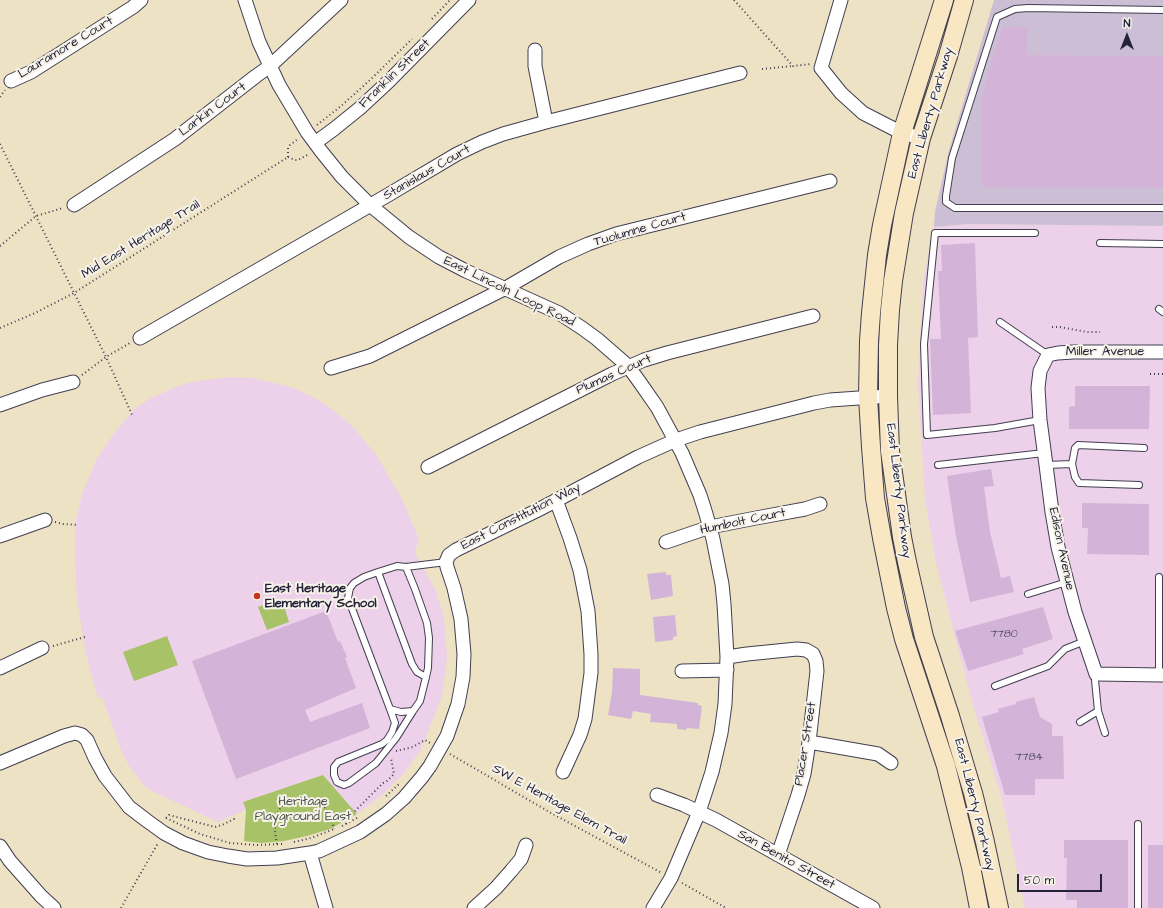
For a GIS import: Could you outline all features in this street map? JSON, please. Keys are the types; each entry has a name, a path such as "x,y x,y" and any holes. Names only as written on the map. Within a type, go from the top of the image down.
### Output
{"street":[{"name":"Lauramore Court","path":"11,81 31,72 133,7 141,0"},
{"name":"East Lincoln Loop Road","path":"245,0 259,42 270,66 294,110 310,146 370,206 408,237 439,258 570,319 597,339 628,366 642,384 657,407 682,453 697,488 710,527 722,584 727,663 725,704 721,734 712,772 699,812 671,878 653,908"},
{"name":"Larkin Court","path":"74,205 175,138 270,66 341,0"},
{"name":"Franklin Street","path":"310,146 331,132 360,108 388,82 469,0"},
{"path":"841,0 821,68 841,93 863,113 902,133 921,138"},
{"name":"East Liberty Parkway","path":"944,0 902,133 888,194 877,255 869,341 868,397 875,498 894,601 904,639 946,766 970,860 979,908"},
{"name":"East Liberty Parkway","path":"964,0 948,56 921,138 904,213 893,282 888,345 890,451 906,562 924,637 973,793 999,908"},
{"path":"534,50 535,66 546,122"},
{"name":"Stanislaus Court","path":"140,338 468,148 503,134 546,122 740,73"},
{"name":"Tuolumne Court","path":"331,368 370,356 504,289 559,258 588,244 616,234 830,181"},
{"name":"Plumas Court","path":"428,467 628,366 667,353 813,316"},
{"name":"Miller Avenue","path":"1048,355 1073,352 1163,352"},
{"name":"Edison Avenue","path":"1048,355 1040,371 1038,388 1040,420 1052,512 1067,582 1096,674"},
{"path":"0,405 42,390 73,382"},
{"name":"East Constitution Way","path":"446,562 449,555 456,550 638,457 676,440 700,432 814,403 830,400 888,396"},
{"path":"556,500 580,570 588,610 592,654 589,694 584,723 573,752 563,772"},
{"name":"Humbolt Court","path":"666,542 710,527 805,509 820,504"},
{"path":"0,536 45,520"},
{"path":"0,763 64,736 75,733 82,735 87,740 105,776 129,807 170,836 183,843 208,852 228,856 242,858 277,858 310,853 340,842 360,832 386,814 404,798 422,777 447,736 460,692 463,677 464,654 461,619 446,562"},
{"path":"0,668 42,648"},
{"name":"Placer Street","path":"727,663 747,654 797,649 806,650 813,654 816,661 817,671 804,774 778,855"},
{"path":"682,671 727,663"},
{"path":"1096,674 1161,675"},
{"path":"809,742 878,754 891,763"},
{"name":"San Benito Street","path":"657,795 716,820 873,908"},
{"path":"474,908 496,888 511,871 520,859 526,845"},
{"path":"0,846 41,896 54,908"},
{"path":"310,853 326,908"}],"lane":[{"path":"1163,10 1028,8 1015,9 997,18 952,158 946,202 955,208 1163,208"},
{"path":"1035,233 935,233 924,344 927,435 995,428 1040,420"},
{"path":"1100,243 1163,244"},
{"path":"1000,322 1048,355"},
{"path":"1139,485 1079,483 1075,477 1072,464 1075,448 1078,446 1144,448"},
{"path":"938,466 1045,459 1072,464"},
{"path":"406,567 427,623 429,638 428,668 420,701 396,738 376,763 349,783 344,784 337,782 334,775 334,767 338,762 382,744 388,740 395,723 348,598 350,588 354,583 364,577 397,566 406,567 446,562"},
{"path":"378,572 412,664 417,672 426,677"},
{"path":"1159,577 1161,675"},
{"path":"1028,594 1067,582"},
{"path":"995,686 1048,666 1065,649 1085,641"},
{"path":"1096,674 1095,680 1098,711 1105,733"},
{"path":"390,709 401,712 413,711"},
{"path":"1080,722 1098,711"},
{"path":"1138,824 1138,908"}],"path":[{"path":"430,21 450,0"},
{"path":"734,0 793,66"},
{"path":"320,123 364,85 415,36"},
{"path":"762,69 808,65 823,62"},
{"path":"302,144 297,138 288,148 288,157 294,160 305,157 309,154 310,146"},
{"path":"0,144 106,357 133,418"},
{"name":"Mid East Heritage Trail","path":"0,328 74,293 288,157"},
{"path":"0,246 36,216 74,205"},
{"path":"1052,327 1087,332 1100,332"},
{"path":"73,382 106,357 140,338"},
{"path":"1150,374 1163,374"},
{"path":"45,520 63,524 78,525"},
{"path":"42,648 86,637"},
{"path":"394,751 413,747 425,740 428,742 426,747"},
{"path":"346,824 347,819 394,774 391,754"},
{"name":"SW E Heritage Elem Trail","path":"453,755 551,813 656,870"},
{"path":"384,798 403,779"},
{"path":"277,844 275,832 276,815 281,807 288,801 297,798 305,797 320,802 331,817 334,829"},
{"path":"233,816 234,819 222,825 215,826 169,815 166,818 200,834 230,843 256,845 290,843 311,838 362,816"},
{"path":"121,908 157,846"},
{"path":"684,884 726,908"}],"shaded area":[{"path":"994,0 1163,0 1163,226 968,224 934,227 935,212 949,150"},
{"path":"968,224 1163,226 1163,908 1025,908 1002,799 971,698 936,563 925,500 918,383 923,281 934,227"},
{"name":"East Heritage Elementary School","path":"230,377 253,378 296,389 319,400 353,427 377,456 402,499 419,539 415,553 436,591 444,618 447,657 442,696 421,749 405,772 382,795 357,814 323,775 243,802 246,810 218,822 150,790 143,784 129,766 121,750 102,697 98,698 86,654 77,600 75,524 82,494 97,458 115,432 137,407 151,398 176,387 192,382"}],"green space":[{"path":"282,599 289,622 267,630 258,607"},
{"path":"167,636 178,665 134,681 123,652"},
{"name":"Heritage Playground East","path":"323,775 357,814 330,829 307,836 284,841 262,843 244,841 246,810 243,802"}],"building":[{"path":"1003,27 1027,27 1027,55 1163,56 1163,188 982,187 982,95"},
{"path":"975,243 978,337 968,338 971,413 933,415 930,339 941,339 938,271 942,271 941,245"},
{"path":"1075,386 1150,386 1149,429 1069,429 1069,407 1075,406"},
{"path":"991,469 994,486 984,487 990,532 1001,578 1010,576 1014,592 970,602 956,536 947,476"},
{"path":"1082,503 1149,504 1149,555 1087,554 1088,528 1082,528"},
{"path":"666,572 666,575 671,575 673,596 651,600 647,574"},
{"path":"1043,607 1053,639 1022,649 1024,654 968,671 955,631"},
{"path":"326,611 338,642 340,641 347,657 345,658 356,688 305,710 310,722 362,703 370,728 236,779 192,661"},
{"path":"675,615 677,636 673,637 673,640 655,642 653,617"},
{"path":"613,668 640,669 640,695 698,703 698,705 702,706 699,729 677,729 677,724 650,722 651,714 633,711 631,719 608,715 612,692"},
{"path":"1034,697 1040,717 1052,724 1052,736 1063,736 1064,779 1035,779 1035,795 1005,795 982,717 999,712 998,709 1016,704 1016,702"},
{"path":"1064,840 1128,840 1128,908 1077,908 1077,900 1066,900 1067,858 1064,858"},
{"path":"1148,845 1163,845 1163,908 1148,908"}],"place":[{"name":"East Heritage Elementary School","path":"257,596"}]}
